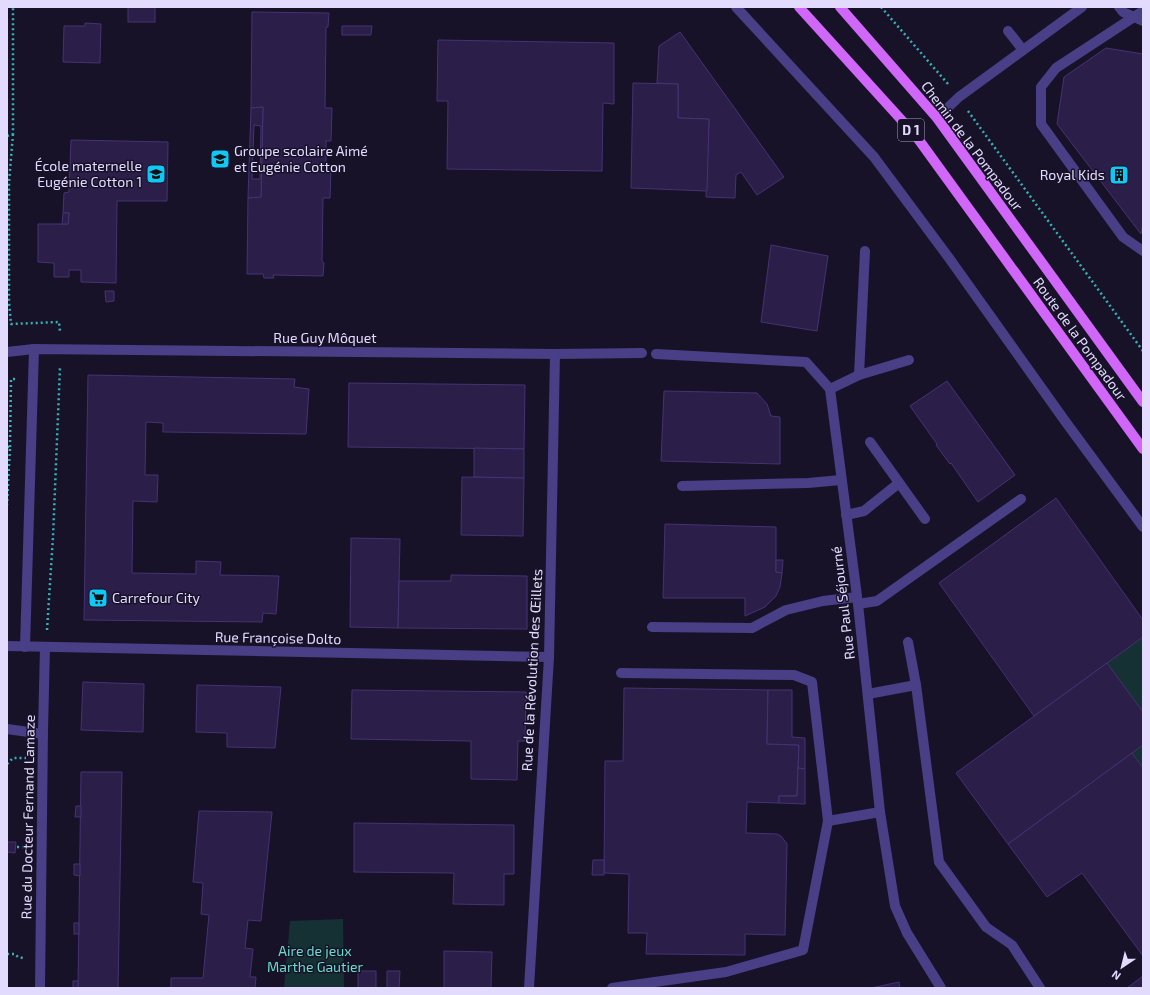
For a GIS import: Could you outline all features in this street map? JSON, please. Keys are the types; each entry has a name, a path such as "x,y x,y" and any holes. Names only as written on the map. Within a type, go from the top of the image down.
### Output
{"main road":[{"name":"Route de la Pompadour","path":"799,7 916,136 1143,449"},
{"name":"Chemin de la Pompadour","path":"840,7 937,118 1046,269"},
{"name":"Route de la Pompadour","path":"1046,269 1143,402"}],"street":[{"path":"736,7 874,157 949,258 1143,528"},
{"path":"937,118 959,97 1082,7"},
{"path":"1119,7 1123,12 1140,16"},
{"path":"1140,16 1056,68 1041,87 1041,124 1123,237 1143,251"},
{"path":"1008,31 1023,50"},
{"path":"859,375 865,251"},
{"path":"25,647 34,350"},
{"name":"Rue Guy Môquet","path":"7,352 34,350 555,354 642,353"},
{"name":"Rue de la Révolution des Œillets","path":"529,988 549,657 555,354"},
{"path":"656,354 806,362 830,389 859,375 910,360"},
{"name":"Rue Paul Séjourné","path":"830,389 858,601 880,812 895,906 907,932 941,988"},
{"path":"870,442 925,519"},
{"path":"682,486 808,483 841,480"},
{"path":"846,515 864,511 899,483"},
{"path":"652,627 752,628 786,610 823,601 877,601 1021,499"},
{"path":"908,642 916,685 939,862 986,927 1012,945 1040,988"},
{"name":"Rue Françoise Dolto","path":"7,646 549,657"},
{"name":"Rue du Docteur Fernand Lamaze","path":"40,988 45,647"},
{"path":"612,988 726,972 804,950 828,821 812,682 794,675 621,673"},
{"path":"868,694 916,685"},
{"path":"7,730 43,734"},
{"path":"828,821 880,812"}],"path":[{"path":"7,136 13,134 13,7"},
{"name":"Chemin de la Pompadour","path":"881,7 945,80"},
{"name":"Chemin de la Pompadour","path":"973,118 1143,351"},
{"path":"7,447 10,447 7,505"}],"green space":[{"path":"1143,637 1143,712 1107,663"},
{"path":"1143,745 1143,768 1132,753"},
{"name":"Aire de jeux Marthe Gautier","path":"343,919 344,988 284,988 290,921"}],"building":[{"path":"128,7 155,7 155,22 128,22"},
{"path":"252,12 329,13 328,27 326,27 325,108 332,108 331,141 326,141 326,166 331,167 330,198 323,198 323,276 273,275 274,278 264,278 263,274 247,274 248,198 261,197 263,107 251,108"},
{"path":"85,23 101,24 100,63 63,62 64,26 85,26"},
{"path":"342,26 372,26 371,35 342,35"},
{"path":"680,32 784,177 757,195 741,172 736,175 735,198 706,197 709,119 678,118 678,84 657,83 659,46"},
{"path":"438,40 614,43 614,104 603,103 602,171 447,169 448,101 437,101"},
{"name":"Royal Kids","path":"1106,48 1143,54 1143,225 1141,234 1057,124 1064,77"},
{"path":"633,83 678,84 678,118 709,119 707,191 631,188"},
{"path":"263,107 261,197 248,198 251,108","holes":["254,125 261,126 260,179 252,179"]},
{"path":"71,140 168,142 167,201 117,201 116,283 81,282 81,270 69,270 69,277 54,277 54,263 38,262 38,224 68,224 69,213 63,213 64,193 69,192"},
{"path":"63,213 69,213 68,224 62,224"},
{"path":"771,245 828,256 817,331 761,322"},
{"path":"105,291 114,291 114,301 106,302"},
{"path":"88,375 295,379 294,387 309,389 306,434 163,432 163,423 146,422 145,475 158,475 157,502 133,501 132,573 196,574 196,561 221,562 220,575 279,576 276,614 263,613 262,622 84,620"},
{"path":"947,381 1015,475 978,502 951,463 950,464 936,445 937,444 910,406"},
{"path":"349,383 525,385 524,449 348,447"},
{"path":"664,391 757,393 767,404 771,416 780,417 780,464 661,461"},
{"path":"474,448 524,449 524,478 474,477"},
{"path":"462,477 524,478 523,536 461,535"},
{"path":"1056,498 1143,620 1143,637 1034,716 939,583"},
{"path":"665,524 776,527 776,572 782,573 780,587 776,596 765,607 745,616 745,598 663,598"},
{"path":"351,538 400,539 398,628 350,627"},
{"path":"776,560 783,560 782,573 776,572"},
{"path":"451,575 527,576 527,629 398,628 399,581 451,581"},
{"path":"1107,663 1143,712 1143,745 1008,844 956,773"},
{"path":"83,682 144,684 143,732 81,730"},
{"path":"197,685 281,687 275,748 227,747 227,733 196,732"},
{"path":"624,688 768,690 767,744 799,745 797,796 779,796 779,803 747,802 746,833 777,834 781,836 787,844 785,935 745,934 745,955 646,954 647,933 628,933 629,874 604,873 605,761 623,761"},
{"path":"352,690 526,692 525,741 518,741 517,780 471,779 471,741 351,739"},
{"path":"768,690 792,690 792,737 805,738 805,769 798,768 799,745 767,744"},
{"path":"1132,753 1143,768 1143,956 1082,873 1047,897 1008,844"},
{"path":"798,768 805,769 805,804 779,803 779,796 797,796"},
{"path":"81,772 122,772 118,988 78,988"},
{"path":"76,806 81,806 81,817 75,817"},
{"path":"199,811 272,812 261,921 248,920 245,948 253,949 250,977 256,977 255,988 171,988 171,978 203,978 209,915 201,914 203,883 193,882"},
{"path":"354,823 514,825 514,874 504,874 504,905 453,904 454,873 354,872"},
{"path":"7,842 16,842 15,853 7,852"},
{"path":"593,860 604,860 604,875 592,875"},
{"path":"74,864 80,864 80,876 74,875"},
{"path":"74,923 79,923 79,934 74,934"},
{"path":"444,951 492,952 491,988 444,988"},
{"path":"358,971 376,971 376,988 358,988"},
{"path":"387,971 400,971 399,988 387,988"},
{"path":"1143,976 1143,988 1127,988"},
{"path":"73,981 78,981 78,988 73,988"},
{"path":"899,982 900,988 871,988"}],"place":[{"name":"Groupe scolaire Aimé et Eugénie Cotton","path":"220,159"},
{"name":"École maternelle Eugénie Cotton 1","path":"156,174"},
{"name":"Royal Kids","path":"1119,175"},
{"name":"Carrefour City","path":"98,598"}]}
